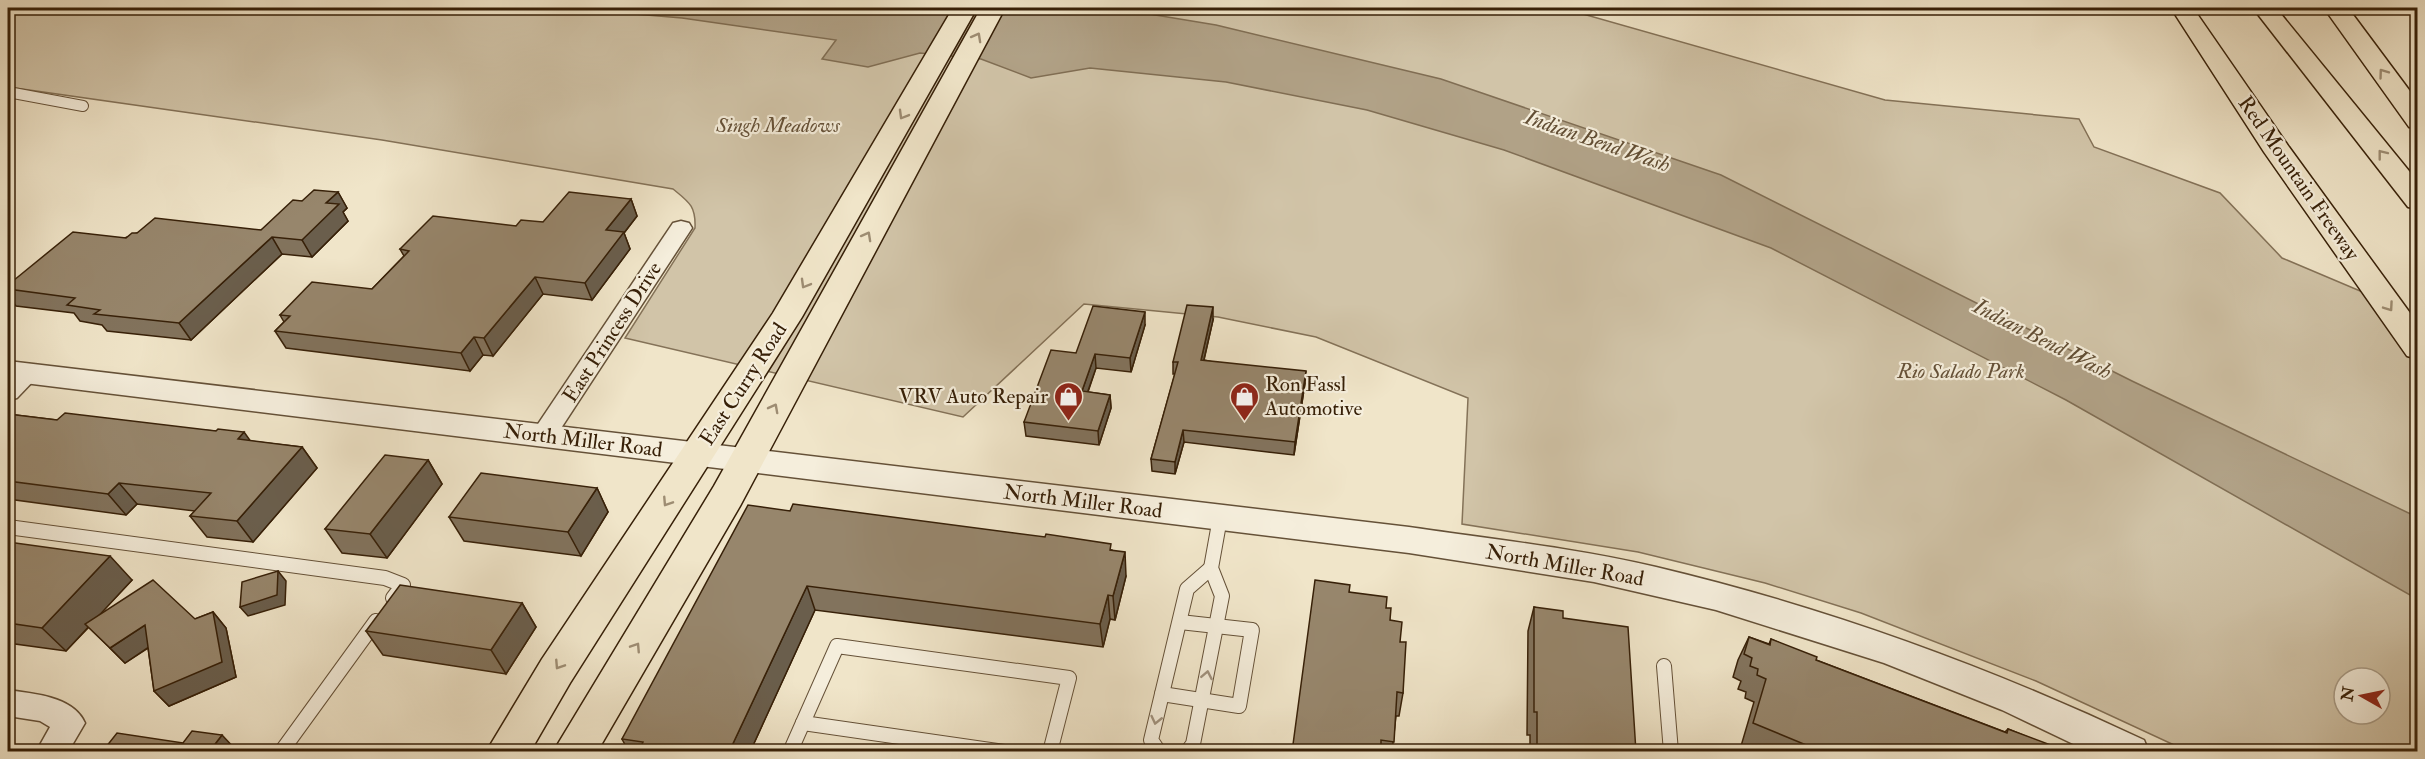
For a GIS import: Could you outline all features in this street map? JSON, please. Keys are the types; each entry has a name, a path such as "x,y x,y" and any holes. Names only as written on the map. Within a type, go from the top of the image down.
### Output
{"main road":[{"name":"East Curry Road","path":"574,752 597,710 669,597 746,459 946,65 966,8"},
{"name":"East Curry Road","path":"507,752 556,671 699,454 946,65 993,8"},
{"path":"2159,8 2202,35"},
{"name":"Red Mountain Freeway","path":"2182,8 2278,152 2418,348"},
{"path":"2264,8 2418,201"},
{"path":"2336,8 2418,121"}],"street":[{"name":"East Princess Drive","path":"543,436 681,228"},
{"name":"North Miller Road","path":"14,379 746,459 1409,540 1564,563 1655,581 1796,618 1922,661 2070,723 2130,752"},
{"path":"8,703 46,709 70,723 51,752"}],"lane":[{"path":"8,92 83,106"},
{"path":"1187,752 1193,744 1222,596 1211,568 1220,518"},
{"path":"8,527 362,575 403,585 281,752"},
{"path":"1159,752 1151,740 1187,589 1211,568"},
{"path":"1162,694 1239,706 1252,630 1180,622"},
{"path":"790,752 837,646 1069,678 1050,752"},
{"path":"1664,666 1671,752"},
{"path":"803,723 1004,752"}],"green space":[{"name":"Rio Salado Park","path":"8,8 1562,8 1885,100 2079,119 2094,147 2220,193 2282,258 2417,315 2417,751 2187,751 2036,681 1861,613 1765,583 1638,552 1462,524 1468,398 1316,337 1218,317 1084,304 963,417 625,338 695,228 693,209 683,197 673,189 382,140 8,87"}],"water":[{"name":"Indian Bend Wash","path":"563,8 1113,8 1216,25 1441,79 1721,175 2132,381 2417,517 2417,599 2066,400 1771,248 1504,150 1367,110 1226,82 1090,68 1031,78 981,59 920,53 868,67 822,59 836,40 682,18"}],"building":[{"path":"314,190 338,192 326,203 339,204 302,240 272,237 179,323 94,314 100,310 67,305 75,298 8,289 8,285 73,232 126,238 132,233 137,233 155,218 261,230 293,200 302,201"},
{"path":"569,192 631,199 606,230 624,232 585,283 535,277 484,338 474,337 461,353 275,331 290,316 280,315 312,282 372,289 409,251 400,249 433,216 516,226 521,220 543,222"},
{"path":"1187,305 1213,307 1201,360 1306,371 1295,442 1183,430 1175,462 1151,459 1178,362 1173,362"},
{"path":"1093,306 1145,312 1130,358 1095,354 1082,391 1110,395 1098,431 1024,422 1051,350 1076,353"},
{"path":"65,413 216,431 218,429 244,432 238,439 302,447 237,521 190,516 211,493 119,483 108,494 8,481 8,414 57,420"},
{"path":"385,455 428,460 370,534 325,529"},
{"path":"481,473 597,488 568,532 449,517"},
{"path":"793,504 1045,537 1046,534 1111,544 1110,550 1125,552 1113,596 1108,595 1100,624 807,586 729,752 638,752 643,742 622,739 748,505 790,511"},
{"path":"8,542 110,556 42,628 8,623"},
{"path":"278,571 277,595 240,607 242,582"},
{"path":"153,580 195,619 213,612 222,662 154,691 145,625 110,648 85,624"},
{"path":"1315,580 1350,585 1349,592 1387,597 1386,608 1391,608 1390,620 1402,622 1400,642 1406,642 1403,693 1397,692 1394,742 1381,740 1381,752 1292,752"},
{"path":"400,585 522,603 491,650 366,631"},
{"path":"1534,607 1563,611 1563,618 1628,627 1636,752 1537,752 1537,712 1534,712"},
{"path":"1749,637 1770,645 1771,639 1817,657 1816,660 2007,733 2008,729 2064,750 2064,752 1823,752 1753,723 1766,679 1757,675 1758,669 1750,666 1752,658 1744,654"},
{"path":"192,731 222,735 209,752 102,752 117,733 183,743"}],"place":[{"name":"VRV Auto Repair","path":"1069,422"},
{"name":"Ron Fassl Automotive","path":"1244,422"}],"park label":[{"name":"Singh Meadows","path":"778,125"}]}
